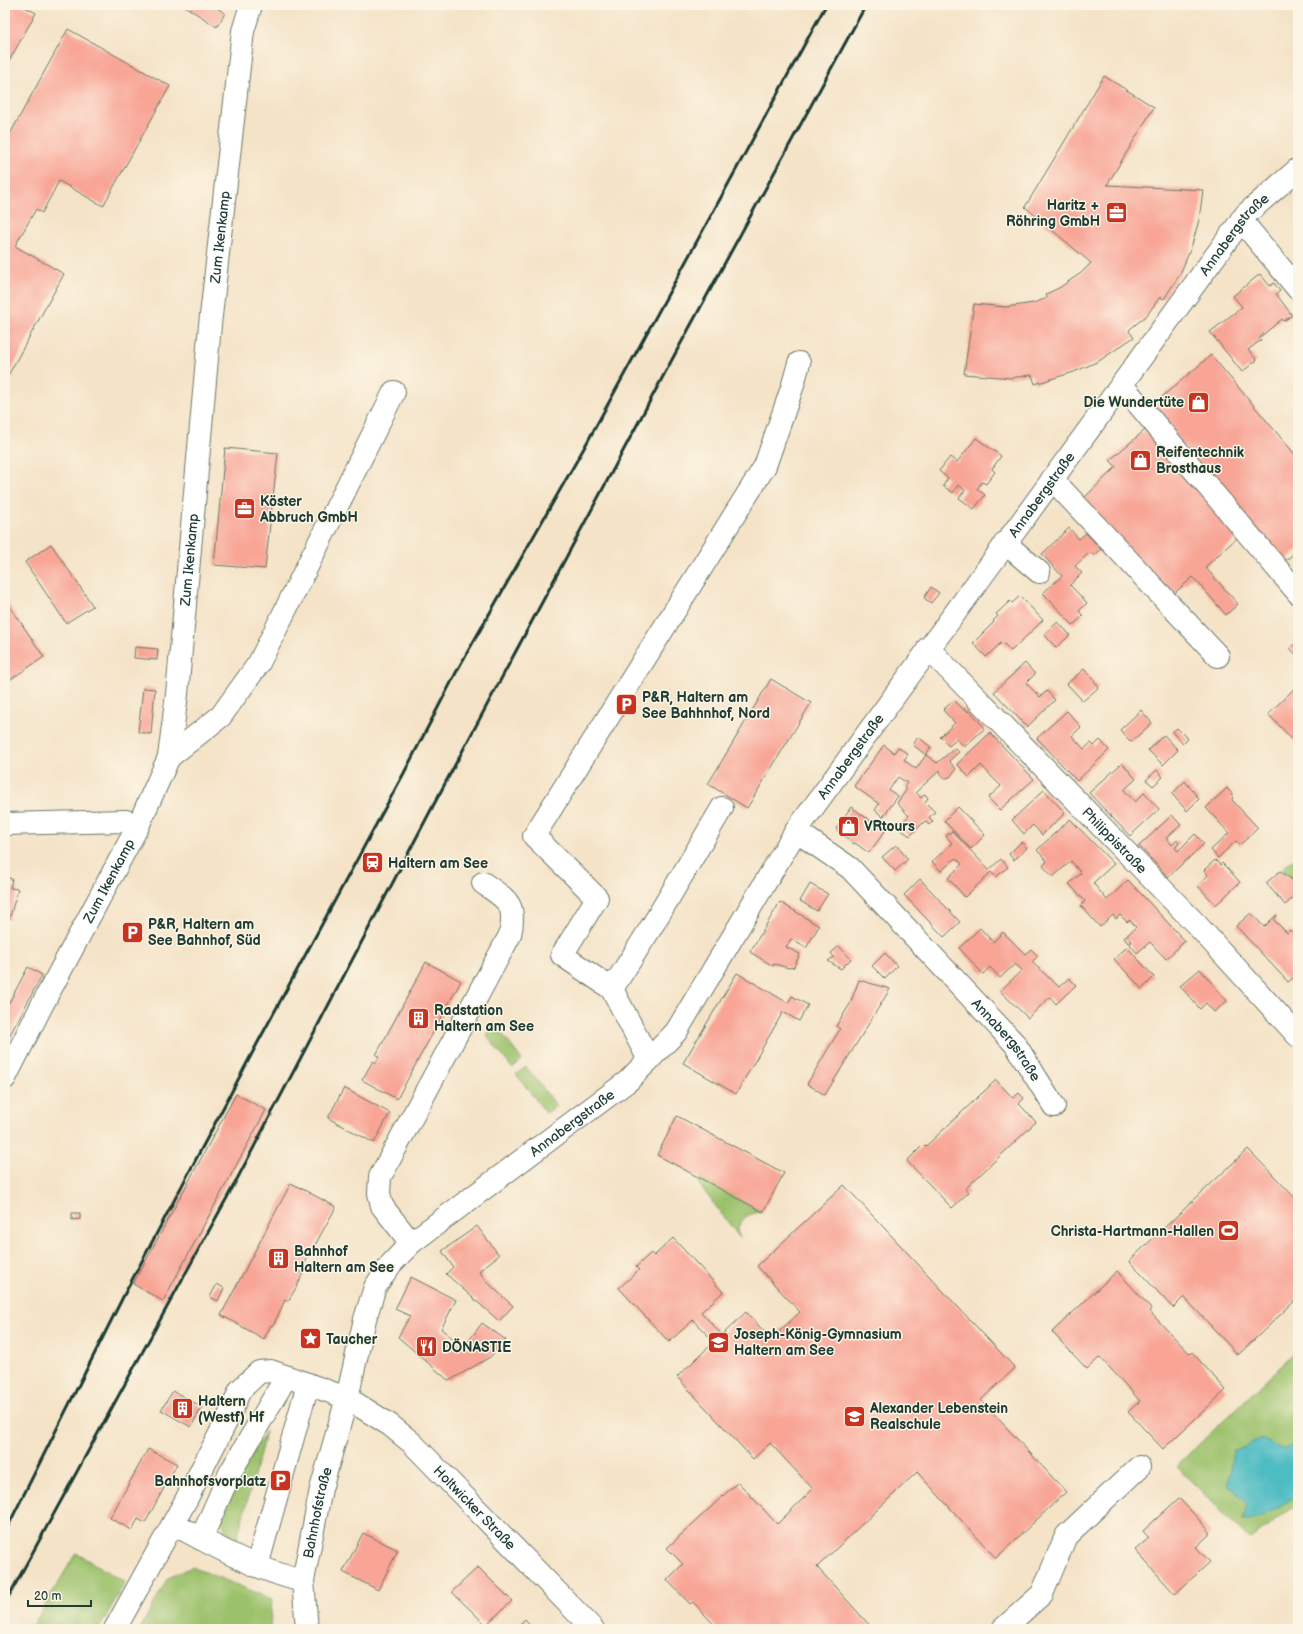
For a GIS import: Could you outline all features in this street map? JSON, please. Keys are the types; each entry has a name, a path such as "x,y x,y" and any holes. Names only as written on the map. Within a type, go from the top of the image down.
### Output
{"street":[{"name":"Zum Ikenkamp","path":"5,1078 42,1005 138,826 169,757 177,694 210,325 243,31 251,5"},
{"name":"Annabergstraße","path":"347,1398 365,1319 375,1287 391,1264 411,1244 628,1081 676,1032 796,832 928,648 1122,385 1241,220 1298,169"},
{"path":"1241,220 1298,289"},
{"path":"649,1060 612,989 562,955 597,898 534,836 765,466 799,363"},
{"path":"1122,385 1298,593"},
{"path":"169,757 221,716 259,663 394,392"},
{"path":"1052,479 1218,656"},
{"path":"1006,543 1039,572"},
{"name":"Philippistraße","path":"928,648 1196,924 1298,1036"},
{"path":"612,989 652,926 722,808"},
{"path":"5,824 126,821 138,826"},
{"name":"Annabergstraße","path":"796,832 850,868 855,873 1014,1044 1054,1106"},
{"path":"411,1244 382,1206 378,1193 380,1177 510,935 514,919 510,906 501,896 483,883"},
{"name":"Holtwicker Straße","path":"173,1524 229,1416 240,1390 259,1372 271,1371 347,1398 390,1425 412,1443 592,1629"},
{"path":"201,1539 230,1473 286,1376"},
{"path":"257,1566 308,1384"},
{"name":"Bahnhofstraße","path":"307,1629 303,1581 321,1489 347,1398"},
{"path":"1003,1629 1042,1594 1066,1536 1139,1467"},
{"path":"115,1629 173,1524 257,1566 280,1576 303,1581"}],"green space":[{"path":"1298,855 1298,882 1281,870"},
{"path":"494,1023 522,1060 512,1068 487,1036"},
{"path":"526,1067 557,1106 546,1113 516,1074"},
{"path":"701,1178 763,1212 754,1213 743,1219 737,1231 740,1238 698,1183"},
{"path":"1298,1350 1298,1503 1250,1540 1176,1466"},
{"path":"266,1431 236,1543 228,1534 223,1524 222,1516 224,1508 228,1497 241,1473"},
{"path":"76,1553 125,1582 99,1629 31,1629"},
{"path":"192,1567 272,1599 270,1629 140,1629 168,1578"}],"water":[{"path":"1262,1439 1282,1449 1297,1442 1298,1490 1293,1498 1258,1519 1243,1520 1247,1504 1228,1484 1233,1451"}],"building":[{"path":"12,5 21,5 36,13 5,68 5,17"},
{"path":"187,5 212,5 225,13 217,27 186,7"},
{"path":"68,29 170,86 103,206 59,181 42,213 36,209 15,246 64,274 5,381 5,143"},
{"path":"1104,76 1154,107 1107,185 1203,190 1199,220 1191,248 1180,274 1164,299 1160,297 1147,315 1130,329 1129,331 1134,337 1099,361 1074,372 1035,384 1032,375 1011,378 964,374 974,304 1006,307 1034,303 1047,298 1046,294 1059,288 1081,273 1091,263 1025,207"},
{"path":"1260,274 1270,286 1274,283 1280,291 1276,294 1292,315 1284,321 1282,319 1259,338 1261,340 1248,350 1257,360 1242,372 1210,332 1242,307 1233,296"},
{"path":"1211,355 1298,458 1298,550 1283,563 1150,407"},
{"path":"1145,430 1238,537 1205,567 1238,604 1226,615 1193,577 1170,597 1084,498 1116,467 1110,460"},
{"path":"976,438 1001,456 992,469 995,472 986,484 982,482 977,489 985,495 974,509 959,498 965,490 958,485 953,493 943,486 948,478 939,471 950,457 957,462"},
{"name":"Köster Abbruch GmbH","path":"225,448 278,453 265,569 214,565"},
{"path":"1069,528 1079,539 1086,533 1101,549 1094,556 1090,552 1075,566 1082,573 1070,585 1087,603 1079,611 1083,616 1073,625 1043,593 1062,576 1042,554"},
{"path":"51,544 93,606 66,623 25,562"},
{"path":"931,587 939,593 931,603 924,598"},
{"path":"1020,596 1043,620 1011,651 1002,642 986,657 973,643 994,622 993,621 998,616 996,614 1010,601 1012,603"},
{"path":"5,599 44,657 5,683"},
{"path":"1058,622 1070,635 1056,648 1044,634"},
{"path":"1298,641 1298,657 1290,648"},
{"path":"135,647 158,649 157,660 134,658"},
{"path":"1025,663 1035,674 1026,683 1040,697 1047,691 1055,700 1027,727 994,692"},
{"path":"1084,669 1099,687 1083,701 1067,684"},
{"path":"771,679 811,703 747,808 708,784"},
{"path":"1297,686 1298,687 1298,745 1268,714"},
{"path":"143,688 155,689 151,734 138,732"},
{"path":"954,700 964,710 965,708 968,712 969,710 985,728 964,747 957,739 949,746 940,737 955,723 943,710"},
{"path":"1141,710 1152,723 1131,742 1120,730"},
{"path":"1067,711 1081,727 1072,736 1084,749 1091,743 1094,746 1100,740 1109,750 1077,781 1037,738"},
{"path":"1177,728 1188,739 1183,744 1172,732"},
{"path":"990,733 1034,779 1000,810 988,798 1001,786 981,765 969,777 957,764"},
{"path":"1164,735 1178,750 1163,765 1148,750"},
{"path":"918,737 931,747 926,755 913,745"},
{"path":"884,745 894,753 898,747 908,754 904,760 916,769 926,755 937,763 955,748 959,752 949,761 956,769 950,777 942,777 940,770 916,792 921,798 925,794 928,798 925,802 935,812 929,817 933,821 929,825 925,821 910,836 897,827 909,816 897,803 907,789 904,787 907,783 898,777 889,790 898,796 883,817 875,810 879,804 854,786"},
{"path":"1122,763 1136,779 1124,790 1135,802 1144,793 1159,809 1130,836 1089,793"},
{"path":"1157,770 1163,777 1153,786 1146,780"},
{"path":"1185,781 1199,799 1187,811 1172,794"},
{"path":"1227,788 1233,795 1232,800 1258,828 1240,845 1236,841 1218,858 1211,850 1229,833 1206,808"},
{"path":"1044,790 1065,813 1042,835 1033,825 1024,834 1012,820"},
{"path":"851,807 885,831 869,853 855,843 854,844 836,829"},
{"path":"958,807 985,835 971,849 944,821"},
{"path":"1172,815 1181,825 1166,838 1172,845 1177,840 1179,843 1175,848 1178,851 1195,834 1204,844 1168,877 1139,846"},
{"path":"1070,819 1114,864 1093,883 1107,900 1128,880 1185,941 1166,959 1150,942 1137,953 1130,944 1132,942 1131,940 1128,943 1124,938 1136,927 1130,920 1127,922 1120,915 1116,919 1113,915 1100,927 1081,906 1085,901 1069,884 1081,873 1071,861 1053,877 1043,866 1047,861 1037,850"},
{"path":"952,831 989,870 1001,859 1008,867 996,877 991,872 965,897 948,878 962,864 956,858 941,871 932,862 952,843 946,836"},
{"path":"1021,842 1027,848 1014,860 1009,854"},
{"path":"896,845 908,859 895,871 882,857"},
{"path":"1215,860 1220,865 1222,863 1240,882 1216,905 1198,886 1208,875 1204,870"},
{"path":"1280,871 1298,884 1298,894 1285,905 1266,883"},
{"path":"5,877 12,879 10,888 18,889 9,920 5,919"},
{"path":"920,879 960,922 944,937 904,895"},
{"path":"810,884 828,894 817,911 800,901"},
{"path":"780,902 819,926 806,948 791,939 786,947 800,954 794,967 789,968 774,964 773,966 750,952"},
{"path":"1251,913 1264,927 1276,915 1277,916 1274,920 1287,933 1290,930 1298,938 1298,983 1293,978 1288,982 1236,926"},
{"path":"980,928 993,942 1003,932 1025,954 1031,949 1038,956 1032,962 1059,987 1069,978 1076,985 1056,1004 1050,997 1028,1018 1000,991 1022,970 1015,964 1000,978 990,967 983,974 959,948"},
{"path":"839,946 851,959 841,969 828,961 834,957 831,953"},
{"path":"1127,947 1154,977 1142,989 1114,959"},
{"path":"885,953 897,966 885,979 872,966"},
{"name":"Radstation Haltern am See","path":"426,962 461,981 397,1099 362,1080 373,1061 376,1063 379,1057 376,1055"},
{"path":"28,967 42,975 5,1044 5,1010"},
{"path":"1200,969 1227,1001 1214,1012 1206,1003 1200,1009 1180,986"},
{"path":"737,973 788,1003 792,996 808,1005 799,1021 783,1012 736,1094 683,1063"},
{"path":"859,980 890,989 825,1095 807,1084 840,1029 836,1026 850,1004"},
{"path":"996,1080 1013,1098 1019,1093 1024,1098 1019,1104 1036,1122 965,1189 969,1192 952,1208 907,1161 923,1145 925,1147"},
{"path":"344,1088 390,1113 374,1143 328,1118"},
{"path":"236,1094 266,1110 163,1301 133,1284"},
{"path":"677,1116 784,1173 763,1212 657,1155"},
{"name":"Christa-Hartmann-Hallen","path":"1248,1149 1298,1201 1298,1298 1238,1355 1184,1297 1173,1308 1129,1261"},
{"name":"Bahnhof Haltern am See","path":"291,1183 336,1207 300,1272 303,1273 296,1288 288,1301 285,1300 273,1326 271,1325 264,1339 221,1315"},
{"name":"Alexander Lebenstein Realschule","path":"844,1185 1015,1368 981,1400 1066,1492 996,1558 917,1472 817,1567 873,1629 718,1629 693,1602 690,1604 667,1580 683,1564 667,1548 738,1482 777,1524 813,1489 770,1443 753,1459 677,1377 714,1342 693,1320 669,1342 619,1288 639,1270 636,1267 651,1253 654,1256 673,1238 723,1292 701,1312 722,1335 746,1312 771,1339 800,1312 757,1266"},
{"path":"72,1213 80,1213 80,1219 72,1220"},
{"path":"477,1226 499,1255 479,1271 486,1281 513,1306 499,1321 446,1274 453,1267 442,1251"},
{"name":"Christa-Hartmann-Hallen","path":"1117,1271 1151,1308 1149,1311 1190,1354 1192,1352 1226,1390 1163,1449 1128,1412 1140,1401 1100,1357 1087,1369 1052,1332"},
{"path":"411,1277 456,1300 441,1329 464,1347 482,1323 506,1340 490,1357 449,1381 398,1337 410,1316 395,1309"},
{"path":"217,1284 224,1288 218,1301 210,1297"},
{"name":"Haltern (Westf) Hf","path":"173,1391 202,1407 191,1427 161,1410"},
{"path":"148,1449 177,1464 145,1523 138,1519 132,1530 110,1518"},
{"path":"1179,1498 1211,1533 1196,1547 1210,1562 1175,1594 1135,1550 1149,1538 1143,1531"},
{"path":"363,1533 398,1550 378,1590 343,1572"},
{"path":"478,1567 512,1601 486,1625 452,1592"},
{"path":"525,1619 534,1629 515,1629"}],"railway":[{"path":"5,1532 124,1295 257,1044 404,773 459,667 584,448 826,5"},
{"path":"5,1603 235,1183 433,806 675,354 866,5"}],"place":[{"name":"Haritz + Röhring GmbH","path":"1116,213"},
{"name":"Die Wundertüte","path":"1199,402"},
{"name":"Reifentechnik Brosthaus","path":"1140,460"},
{"name":"Köster Abbruch GmbH","path":"245,509"},
{"name":"P&R, Haltern am See Bahhnhof, Nord","path":"627,705"},
{"name":"VRtours","path":"848,826"},
{"name":"Haltern am See","path":"373,863"},
{"name":"P&R, Haltern am See Bahnhof, Süd","path":"133,932"},
{"name":"Radstation Haltern am See","path":"419,1018"},
{"name":"Christa-Hartmann-Hallen","path":"1229,1231"},
{"name":"Bahnhof Haltern am See","path":"279,1259"},
{"name":"Taucher","path":"311,1339"},
{"name":"Joseph-König-Gymnasium Haltern am See","path":"718,1342"},
{"name":"DÖNASTIE","path":"426,1347"},
{"name":"Haltern (Westf) Hf","path":"182,1409"},
{"name":"Alexander Lebenstein Realschule","path":"854,1416"},
{"name":"Bahnhofsvorplatz","path":"281,1481"}]}
